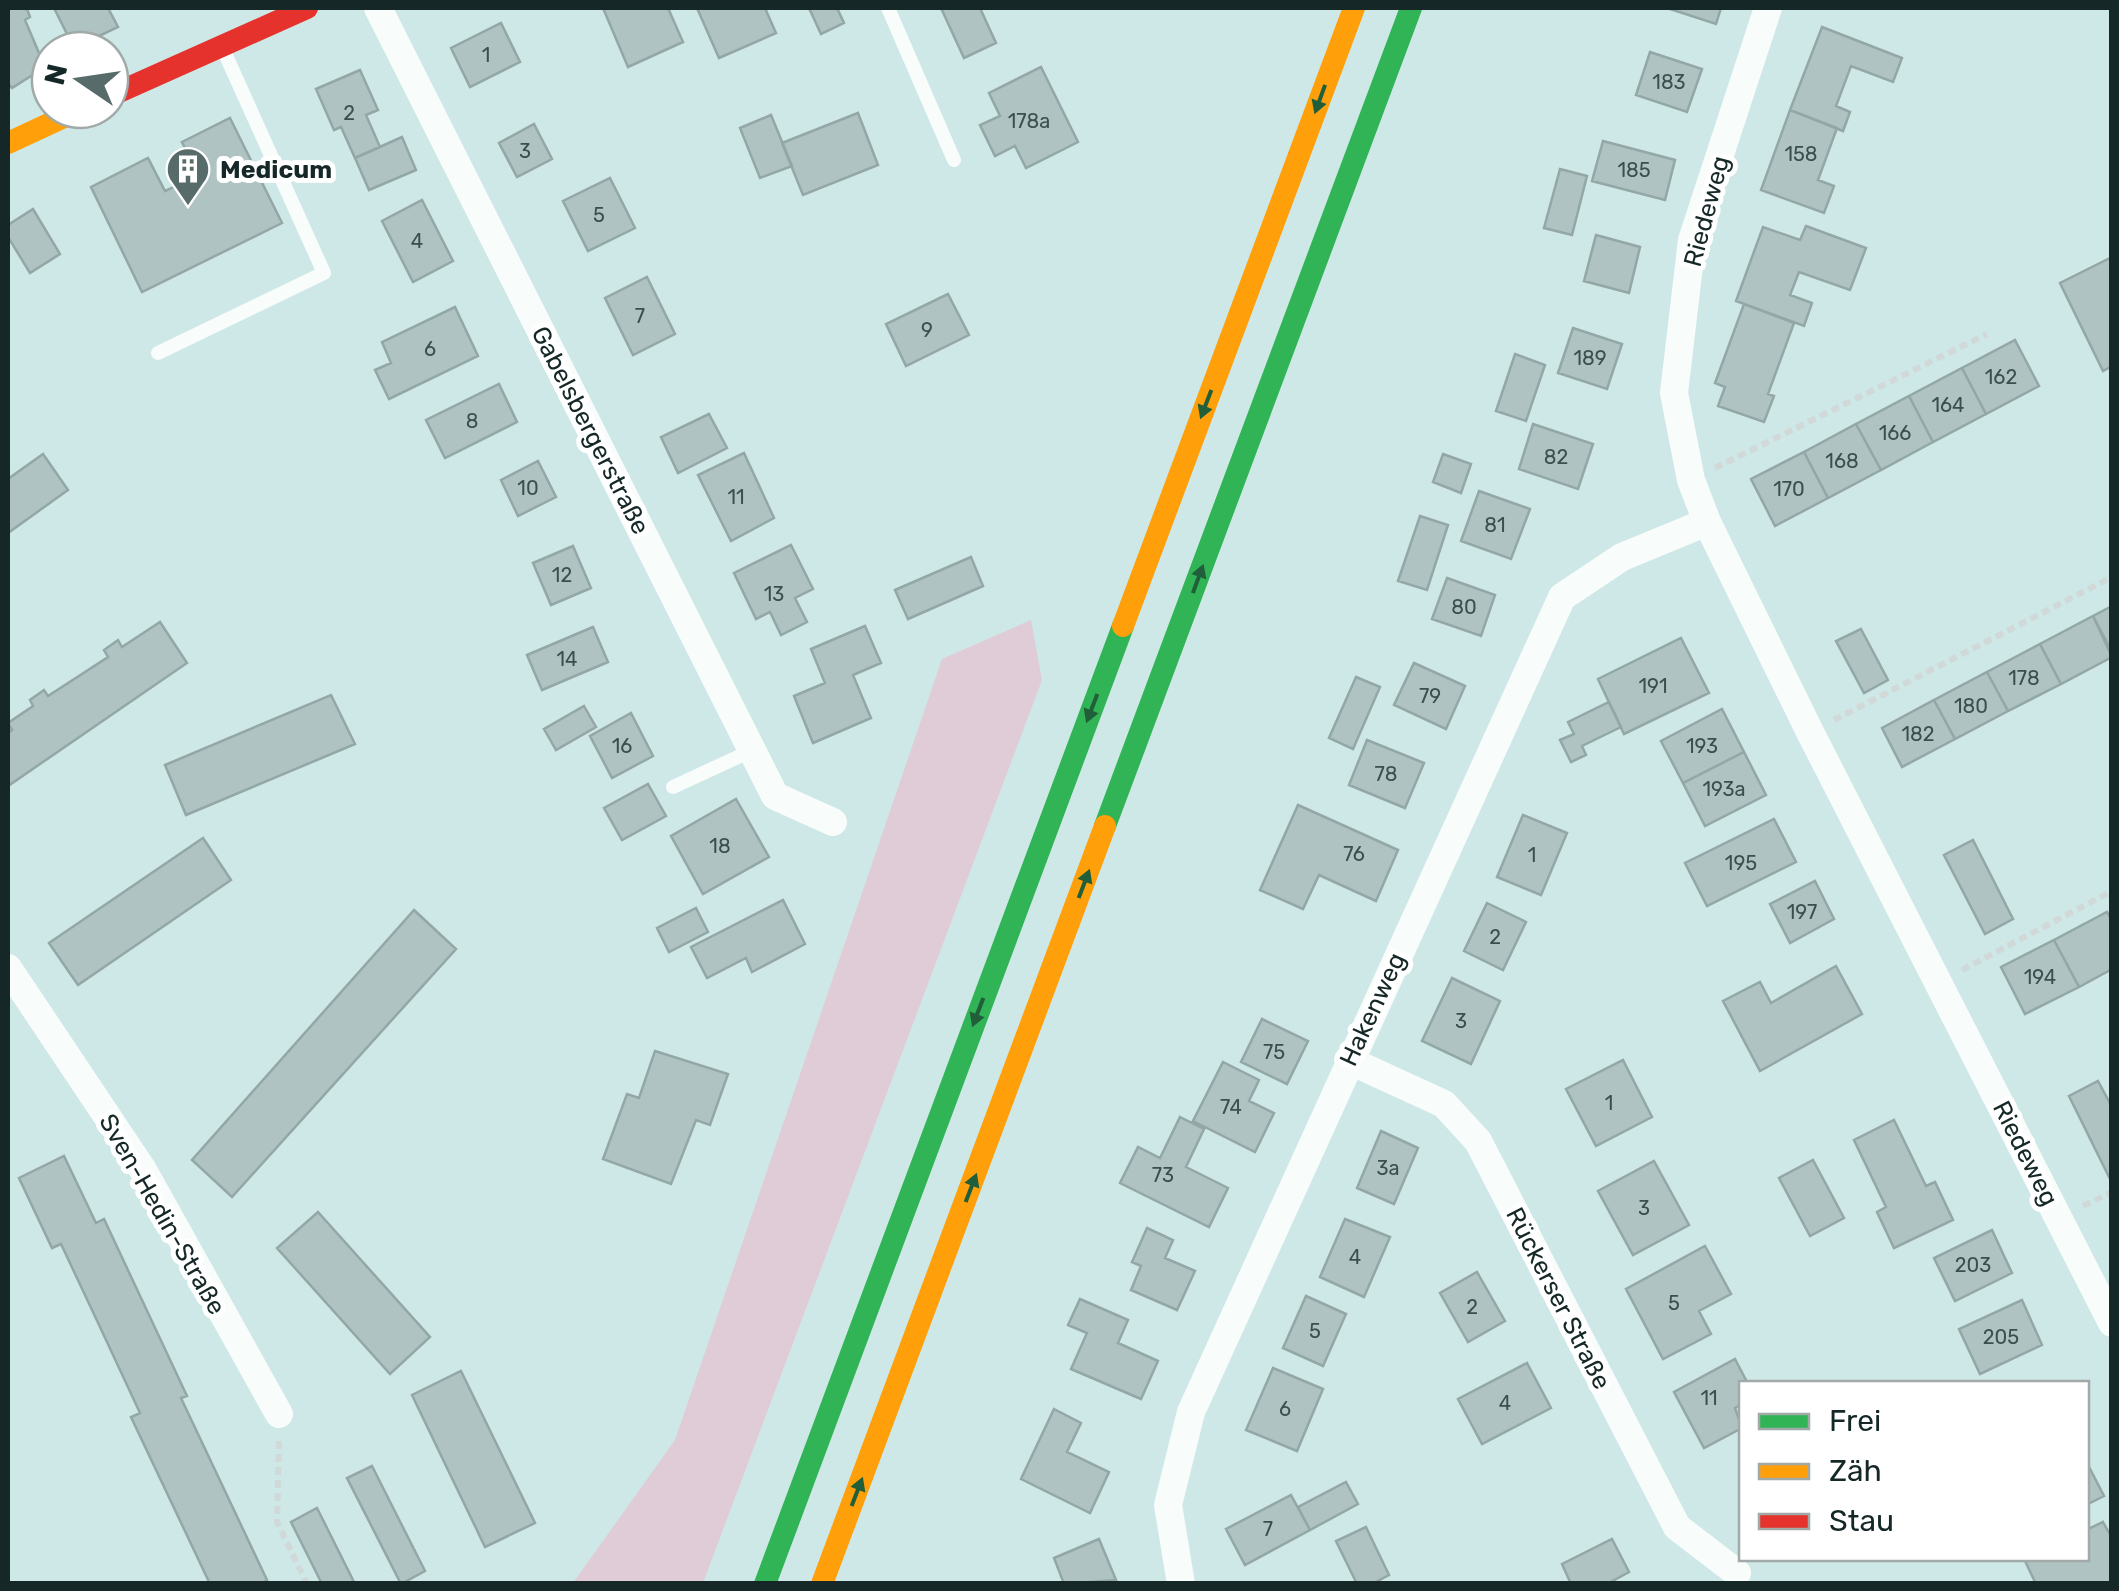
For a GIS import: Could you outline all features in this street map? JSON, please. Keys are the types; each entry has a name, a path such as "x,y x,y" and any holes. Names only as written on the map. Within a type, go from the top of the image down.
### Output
{"main road":[{"path":"130,87 307,8"},
{"path":"765,1584 1354,8"},
{"path":"822,1584 1411,8"},
{"path":"8,143 36,130"}],"street":[{"name":"Gabelsbergerstraße","path":"378,8 775,796 833,822"},
{"name":"Riedeweg","path":"1768,8 1692,240 1674,393 1691,480 1707,522 1810,732 2112,1324"},
{"name":"Hakenweg","path":"1181,1584 1168,1505 1190,1412 1562,598 1622,558 1707,522"},
{"name":"Sven-Hedin-Straße","path":"8,968 143,1170 279,1414"},
{"name":"Rückerser Straße","path":"1348,1060 1444,1104 1478,1142 1677,1527 1737,1572"}],"lane":[{"path":"888,8 954,160"},
{"path":"158,354 324,272 220,44"},
{"path":"673,787 753,750"}],"path":[{"path":"1691,480 1987,334"},
{"path":"1810,732 2112,577"},
{"path":"1939,983 2112,890"},
{"path":"279,1414 277,1522 306,1584"}],"shaded area":[{"path":"1031,620 1042,680 703,1583 573,1583 675,1440 942,659"}],"building":[{"path":"8,8 27,9 30,77 12,88 8,83"},
{"path":"54,8 108,8 118,27 112,30 65,30"},
{"path":"603,8 668,8 683,42 628,67"},
{"path":"697,8 765,8 776,33 719,58"},
{"path":"809,8 837,8 844,23 821,34"},
{"path":"941,8 980,8 996,43 964,58"},
{"path":"1667,8 1721,8 1716,24"},
{"path":"501,23 520,62 470,87 451,48"},
{"path":"1822,27 1902,58 1893,82 1851,66 1836,106 1850,112 1843,131 1790,110"},
{"path":"1650,52 1702,69 1687,112 1636,95"},
{"path":"1041,67 1078,142 1026,168 1015,146 995,156 980,125 1000,116 989,93"},
{"path":"360,70 378,110 366,115 380,147 355,158 341,127 334,130 316,89"},
{"path":"1790,110 1837,128 1818,180 1834,186 1824,213 1761,190"},
{"path":"858,113 878,165 803,195 782,143"},
{"path":"771,115 792,166 760,178 740,128"},
{"name":"Medicum","path":"230,118 282,223 142,292 91,187 148,158 165,191 198,175 182,142"},
{"path":"534,124 552,159 517,177 499,143"},
{"path":"402,137 416,170 369,190 355,158"},
{"path":"1603,141 1675,160 1665,200 1592,181"},
{"path":"1560,169 1587,176 1572,235 1544,228"},
{"path":"610,178 635,228 588,251 563,201"},
{"path":"422,200 453,261 413,282 382,221"},
{"path":"33,209 60,254 30,273 8,237 8,225"},
{"path":"1806,226 1866,248 1850,290 1799,272 1790,295 1812,303 1804,326 1736,301 1763,227 1800,240"},
{"path":"1596,235 1640,247 1629,293 1584,281"},
{"path":"2112,257 2112,366 2103,371 2060,283"},
{"path":"647,277 675,334 633,355 605,298"},
{"path":"948,294 969,335 906,366 886,324"},
{"path":"1744,304 1794,323 1768,394 1774,396 1764,422 1718,406 1725,387 1715,383"},
{"path":"455,307 478,356 389,399 375,370 391,363 382,342"},
{"path":"1573,328 1622,344 1607,389 1558,373"},
{"path":"2015,340 2039,386 1986,414 1962,368"},
{"path":"1515,354 1545,365 1526,421 1496,411"},
{"path":"1962,368 1986,414 1933,442 1909,396"},
{"path":"499,384 517,422 445,458 426,420"},
{"path":"1909,396 1933,442 1881,470 1856,424"},
{"path":"709,414 727,448 678,473 661,437"},
{"path":"1533,424 1593,444 1578,489 1519,469"},
{"path":"1856,424 1881,470 1828,498 1804,452"},
{"path":"1804,452 1828,498 1775,526 1751,479"},
{"path":"744,453 774,518 731,541 698,475"},
{"path":"43,454 68,490 8,533 8,479"},
{"path":"1443,454 1471,464 1461,493 1433,482"},
{"path":"538,461 556,497 518,516 501,480"},
{"path":"1479,491 1530,509 1511,559 1461,541"},
{"path":"1420,516 1448,525 1427,590 1398,581"},
{"path":"791,545 813,589 795,598 807,622 781,635 770,612 756,619 734,573"},
{"path":"573,546 591,588 551,605 533,563"},
{"path":"971,557 983,586 908,619 895,590"},
{"path":"1447,578 1495,595 1481,636 1432,619"},
{"path":"2112,606 2112,652 2093,616"},
{"path":"2093,616 2112,657 2061,684 2040,644"},
{"path":"160,622 187,663 8,786 8,733 12,730 8,723 33,706 30,700 44,690 48,696 108,657 104,650 118,640 122,647"},
{"path":"865,626 881,663 853,675 871,718 813,743 794,696 825,683 811,649"},
{"path":"593,627 608,662 542,690 527,655"},
{"path":"1861,629 1888,680 1864,693 1836,641"},
{"path":"1681,638 1709,693 1624,734 1598,679"},
{"path":"2040,644 2061,684 2008,711 1987,672"},
{"path":"1414,663 1465,686 1446,729 1394,705"},
{"path":"1987,672 2008,711 1955,739 1934,700"},
{"path":"1356,677 1380,687 1353,749 1329,738"},
{"path":"331,695 355,744 186,815 165,765"},
{"path":"1934,700 1955,739 1902,767 1882,728"},
{"path":"1609,702 1621,727 1582,746 1586,755 1571,762 1560,740 1574,734 1568,722"},
{"path":"584,706 596,727 556,750 544,729"},
{"path":"1722,709 1744,752 1683,783 1661,741"},
{"path":"631,713 653,756 612,778 590,736"},
{"path":"1367,740 1424,763 1405,808 1349,785"},
{"path":"1744,752 1766,795 1705,826 1683,783"},
{"path":"648,784 666,816 622,840 604,808"},
{"path":"736,799 769,857 703,894 671,836"},
{"path":"1298,805 1398,850 1376,901 1319,875 1303,909 1260,890"},
{"path":"1523,815 1567,833 1541,895 1497,877"},
{"path":"1774,819 1796,862 1707,906 1685,863"},
{"path":"203,838 231,880 78,985 49,943"},
{"path":"1973,840 2013,919 1985,934 1944,855"},
{"path":"1815,881 1834,919 1790,943 1770,904"},
{"path":"783,900 805,944 752,972 746,958 707,978 691,947"},
{"path":"1487,903 1526,922 1503,970 1464,951"},
{"path":"696,908 708,932 669,952 657,928"},
{"path":"414,910 456,949 232,1197 192,1160"},
{"path":"2107,912 2112,920 2112,969 2079,987 2054,940"},
{"path":"2054,940 2079,987 2025,1014 2001,967"},
{"path":"1836,966 1862,1014 1760,1071 1723,1001 1760,982 1771,1003"},
{"path":"1452,978 1500,1001 1471,1064 1422,1041"},
{"path":"1262,1019 1308,1041 1287,1084 1241,1062"},
{"path":"655,1051 728,1074 710,1125 696,1120 671,1184 603,1159 627,1094 639,1098"},
{"path":"1623,1060 1652,1117 1596,1146 1566,1089"},
{"path":"1223,1062 1259,1080 1249,1101 1274,1113 1255,1152 1193,1121"},
{"path":"2098,1081 2112,1107 2110,1179 2069,1096"},
{"path":"1180,1117 1204,1129 1186,1167 1228,1188 1209,1227 1120,1183 1138,1147 1160,1158"},
{"path":"1894,1120 1926,1186 1935,1182 1953,1220 1894,1248 1877,1212 1886,1207 1854,1140"},
{"path":"1381,1131 1418,1148 1394,1204 1357,1188"},
{"path":"64,1156 96,1223 104,1219 187,1396 181,1398 267,1580 260,1584 210,1584 131,1417 140,1413 61,1244 52,1248 19,1178"},
{"path":"1813,1160 1844,1218 1810,1236 1779,1178"},
{"path":"1654,1161 1689,1225 1633,1255 1598,1191"},
{"path":"318,1212 430,1337 390,1374 277,1248"},
{"path":"1345,1219 1390,1237 1364,1297 1320,1277"},
{"path":"1147,1228 1173,1240 1165,1258 1195,1271 1177,1310 1131,1290 1141,1266 1132,1262"},
{"path":"1992,1230 2012,1273 1955,1301 1934,1258"},
{"path":"1705,1246 1731,1294 1699,1311 1711,1334 1663,1359 1626,1289"},
{"path":"1477,1272 1505,1321 1468,1342 1440,1293"},
{"path":"1306,1296 1346,1314 1323,1366 1283,1348"},
{"path":"1080,1299 1128,1320 1118,1343 1158,1361 1141,1399 1071,1369 1087,1333 1068,1325"},
{"path":"2022,1300 2042,1345 1980,1374 1959,1329"},
{"path":"1735,1359 1746,1381 1739,1381 1739,1406 1735,1408 1739,1430 1704,1448 1674,1392"},
{"path":"1527,1363 1551,1408 1482,1444 1458,1399"},
{"path":"1273,1368 1323,1389 1297,1451 1246,1430"},
{"path":"461,1371 535,1523 485,1547 412,1395"},
{"path":"1054,1409 1081,1423 1067,1452 1109,1472 1090,1513 1021,1479"},
{"path":"372,1466 425,1571 401,1584 347,1478"},
{"path":"2089,1467 2104,1496 2089,1504"},
{"path":"1346,1482 1358,1504 1310,1530 1298,1507"},
{"path":"1291,1495 1310,1530 1245,1565 1226,1529"},
{"path":"317,1508 355,1584 322,1584 291,1522"},
{"path":"2103,1522 2112,1538 2112,1584 2036,1584 2025,1561 2089,1561 2089,1529"},
{"path":"1366,1527 1389,1575 1372,1584 1357,1584 1336,1541"},
{"path":"1099,1539 1116,1580 1064,1584 1054,1558"},
{"path":"1612,1539 1629,1572 1607,1584 1571,1584 1562,1564"}],"traffic: fast":[{"path":"1105,826 1411,8"},
{"path":"765,1584 1123,626"}],"traffic: slow":[{"path":"1123,626 1354,8"},
{"path":"8,143 36,130"},
{"path":"822,1584 1105,826"}],"traffic: jam":[{"path":"130,87 307,8"}],"place":[{"name":"Medicum","path":"188,207"}]}
